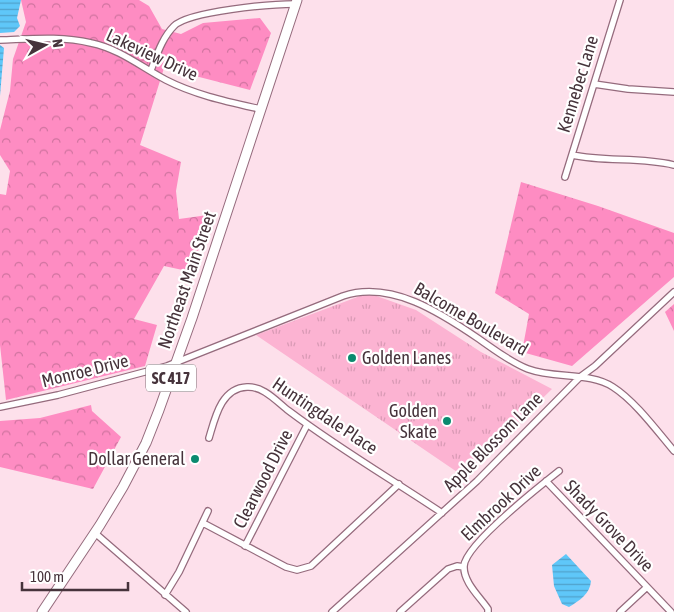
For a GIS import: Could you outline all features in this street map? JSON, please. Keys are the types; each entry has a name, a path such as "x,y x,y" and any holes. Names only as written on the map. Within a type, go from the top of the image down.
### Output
{"main road":[{"name":"SC 417","path":"260,109 296,2"},
{"name":"Northeast Main Street","path":"42,612 95,533 123,487 146,442 177,362 260,109"}],"street":[{"name":"Kennebec Lane","path":"565,177 620,0"},
{"path":"151,70 168,32 174,25 185,19 296,2"},
{"name":"Lakeview Drive","path":"0,40 58,38 92,43 119,52 165,80 189,90 260,109"},
{"path":"594,84 628,89 674,92"},
{"path":"572,156 662,162 674,165"},
{"name":"Balcome Boulevard","path":"177,362 343,296 358,292 374,291 397,295 424,306 525,368 550,375 599,380 621,392 674,451"},
{"name":"Apple Blossom Lane","path":"332,612 477,481 580,377 595,366 674,292"},
{"name":"Monroe Drive","path":"0,407 58,395 177,362"},
{"name":"Huntingdale Place","path":"209,438 217,412 226,396 247,387 263,390 307,425 442,513"},
{"name":"Clearwood Drive","path":"246,546 307,425"},
{"name":"Elmbrook Drive","path":"488,612 488,609 469,582 464,566 466,556 480,540 559,471"},
{"name":"Shady Grove Drive","path":"546,481 671,612"},
{"path":"203,523 286,568 297,570 311,566 400,484"},
{"path":"165,595 179,572 208,511"},
{"path":"95,533 186,612"},
{"path":"400,612 448,569 464,566"},
{"path":"620,612 646,587"}],"green space":[{"path":"21,0 139,0 149,6 162,29 181,34 203,23 260,18 271,33 250,90 164,68 140,145 181,162 176,191 179,219 208,215 192,272 164,266 134,319 157,325 145,366 6,400 0,345 0,194 6,195 10,171 0,155 0,130 10,91 13,59 26,22"},
{"path":"521,182 598,206 674,233 674,277 572,366 522,352 529,314 495,293"},
{"path":"368,293 416,310 481,352 552,389 463,476 256,335"},
{"path":"674,304 674,331 665,312"},
{"path":"91,405 92,411 121,437 93,489 0,467 0,421 40,418"}],"water":[{"path":"0,0 21,0 17,18 20,26 14,32 0,33"},
{"path":"0,45 4,48 0,96"},
{"path":"566,554 591,581 589,590 581,599 569,607 562,604 554,586 552,565"}],"place":[{"name":"Golden Lanes","path":"352,358"},
{"name":"Golden Skate","path":"447,421"},
{"name":"Dollar General","path":"195,459"}]}
